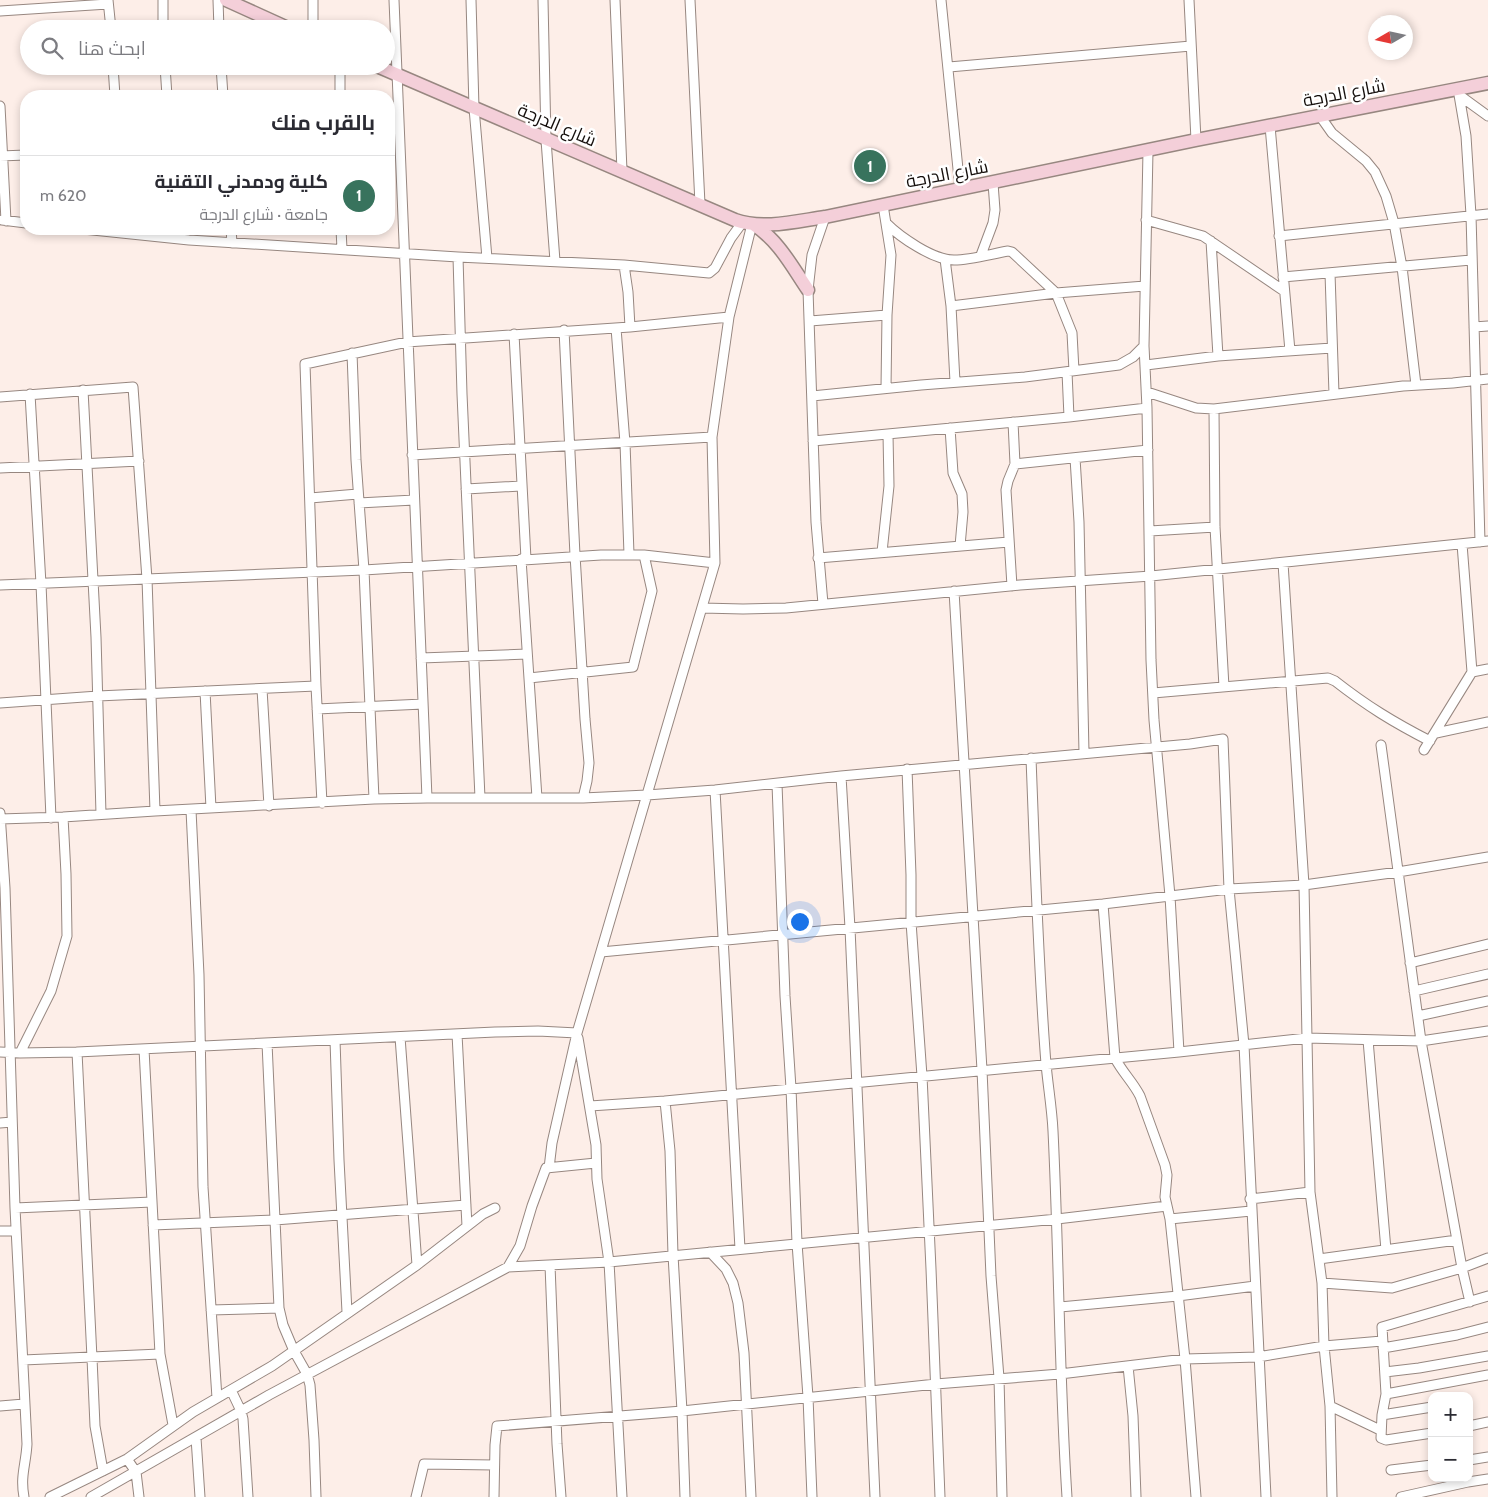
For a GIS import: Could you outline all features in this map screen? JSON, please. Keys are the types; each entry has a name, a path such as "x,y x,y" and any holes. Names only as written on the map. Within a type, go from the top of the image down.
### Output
{"street":[{"path":"163,0 164,20"},
{"path":"218,0 219,20"},
{"path":"226,0 270,20"},
{"path":"314,0 314,20"},
{"path":"394,0 395,20"},
{"path":"471,0 474,108 487,258"},
{"path":"543,0 546,140 555,261"},
{"path":"616,0 622,171"},
{"path":"690,0 700,204"},
{"path":"941,0 960,189"},
{"path":"1189,0 1196,140"},
{"path":"0,11 36,4 108,2 110,20"},
{"path":"395,37 427,798"},
{"path":"948,67 1191,46"},
{"name":"شارع الدرجة","path":"396,74 546,140 747,223 771,224 883,205 1320,116 1459,92 1488,83"},
{"path":"114,75 115,90"},
{"path":"166,75 167,90"},
{"path":"222,75 223,90"},
{"path":"340,75 340,90"},
{"path":"1459,92 1488,116"},
{"path":"702,608 752,609 823,604 1012,586 1151,576 1484,542 1478,480 1471,215 1466,136 1459,92"},
{"path":"0,106 3,220 20,222"},
{"path":"1320,116 1332,133 1366,161 1375,172 1386,196 1394,223 1402,267 1416,385"},
{"path":"1270,126 1290,350"},
{"path":"1148,151 1144,346 1147,392 1151,660 1170,896 1179,1052"},
{"path":"1,156 20,155"},
{"path":"981,256 993,223 995,210 993,183"},
{"path":"883,205 891,255 887,315 886,388"},
{"path":"1279,236 1488,214"},
{"path":"823,604 818,558 808,290 812,255 825,216"},
{"path":"1146,220 1194,232 1211,240 1284,291"},
{"path":"157,235 232,243 624,265 709,273 715,268 731,238 747,223"},
{"path":"747,223 768,234 780,248 808,290"},
{"path":"549,1168 552,1143 577,1033 715,563 712,437 729,317 747,223"},
{"path":"886,223 908,241 946,259 959,260 1010,251 1056,293 1072,333 1068,417"},
{"path":"231,235 232,243"},
{"path":"342,235 342,249"},
{"path":"1211,240 1218,356"},
{"path":"458,257 480,798"},
{"path":"946,259 951,306 955,382"},
{"path":"1283,277 1471,260"},
{"path":"624,265 630,327"},
{"path":"1330,274 1334,394"},
{"path":"951,306 1056,293 1145,286"},
{"path":"810,321 887,315"},
{"path":"322,803 305,364 408,342 630,327 729,317"},
{"path":"1474,327 1488,326"},
{"path":"616,328 625,443 629,554"},
{"path":"564,330 575,556 589,763 583,798"},
{"path":"514,334 522,486 527,654 537,798"},
{"path":"812,396 1119,365 1133,357 1144,346"},
{"path":"1146,364 1218,356 1332,348"},
{"path":"352,353 374,799"},
{"path":"1147,392 1196,408 1214,409 1416,385 1488,379"},
{"path":"0,397 132,387 147,579 155,811"},
{"path":"82,390 98,696 100,814"},
{"path":"30,394 41,584 51,818"},
{"path":"813,441 1147,408"},
{"path":"1214,409 1215,526 1224,686"},
{"path":"1012,586 1006,490 1015,464 1013,422"},
{"path":"950,428 953,473 962,494 963,512 960,546"},
{"path":"882,552 890,486 888,434"},
{"path":"412,455 712,437"},
{"path":"1015,464 1148,450"},
{"path":"1075,458 1079,522 1084,753"},
{"path":"0,468 139,460"},
{"path":"1478,480 1488,479"},
{"path":"466,488 522,486"},
{"path":"310,498 414,500"},
{"path":"1150,531 1215,526"},
{"path":"818,558 1009,542"},
{"path":"1424,750 1472,672 1462,544"},
{"path":"0,585 364,570 629,554 715,563"},
{"path":"529,678 630,669 635,664 652,591 644,555"},
{"path":"1284,563 1304,885 1310,1192 1322,1284 1324,1346 1330,1406 1332,1497"},
{"path":"954,591 982,1070 988,1225 999,1378 1002,1497"},
{"path":"421,658 527,654"},
{"path":"1472,672 1488,669"},
{"path":"1153,693 1328,678 1335,681 1373,710 1430,741"},
{"path":"0,703 98,696 316,686"},
{"path":"262,689 269,806"},
{"path":"206,691 211,808"},
{"path":"317,709 423,704"},
{"path":"1436,733 1488,722"},
{"path":"0,820 63,818 100,814 374,799 583,798 647,795 777,784 907,769 1157,747 1223,739 1229,889 1244,1045 1266,1497"},
{"path":"1381,745 1421,1041 1462,1268 1470,1302"},
{"path":"1031,758 1046,1064 1053,1127 1060,1308 1060,1374 1067,1497"},
{"path":"907,769 911,922 922,1076 940,1497"},
{"path":"840,776 850,928 875,1497"},
{"path":"777,784 797,1243 808,1397 812,1497"},
{"path":"715,790 740,1248"},
{"path":"191,810 200,975 203,1187 217,1398"},
{"path":"0,813 3,889 15,1053 12,1122 27,1444 27,1455 22,1475 24,1497"},
{"path":"15,1053 51,991 67,936 67,883 63,818"},
{"path":"601,952 1103,904 1229,889 1304,885 1488,857"},
{"path":"1103,904 1115,1058 1120,1068 1134,1084 1140,1096 1162,1158 1166,1175 1165,1197 1170,1219 1185,1360 1196,1497"},
{"path":"1410,963 1488,944"},
{"path":"1414,992 1488,974"},
{"path":"1418,1016 1488,1001"},
{"path":"0,1052 77,1052 538,1031 577,1033"},
{"path":"590,1106 664,1101 1307,1038 1421,1041 1488,1031"},
{"path":"577,1033 596,1145 597,1179 609,1262 622,1497"},
{"path":"457,1034 467,1226"},
{"path":"400,1037 417,1265"},
{"path":"335,1040 347,1312"},
{"path":"1368,1040 1386,1250"},
{"path":"267,1043 279,1308 283,1325 294,1351 307,1374 312,1396 316,1497"},
{"path":"144,1049 160,1354 174,1425"},
{"path":"77,1052 94,1426 102,1490"},
{"path":"664,1101 670,1151 673,1256 685,1497"},
{"path":"0,1123 12,1122"},
{"path":"508,1267 520,1246 544,1170 596,1162"},
{"path":"1250,1199 1310,1192"},
{"path":"15,1208 152,1202"},
{"path":"153,1225 274,1220 466,1205"},
{"path":"91,1497 307,1374 508,1267 609,1262 1167,1206"},
{"path":"50,1497 128,1459 174,1425 294,1351 347,1312 417,1265 467,1226 495,1208"},
{"path":"1170,1219 1251,1211"},
{"path":"0,1231 16,1231"},
{"path":"1319,1259 1457,1240"},
{"path":"710,1252 726,1268 733,1283 738,1303 744,1353 751,1497"},
{"path":"1322,1284 1392,1288 1462,1268 1488,1258"},
{"path":"550,1266 561,1497"},
{"path":"1060,1308 1255,1286"},
{"path":"1428,1434 1383,1440 1380,1435 1386,1394 1382,1327 1488,1296"},
{"path":"211,1310 279,1308"},
{"path":"494,1497 497,1426 682,1411 869,1390 1060,1374 1185,1360 1258,1357 1324,1346 1382,1344 1457,1335 1488,1327"},
{"path":"23,1360 160,1354"},
{"path":"1385,1372 1488,1356"},
{"path":"1128,1366 1133,1416 1136,1497"},
{"path":"1386,1394 1488,1375"},
{"path":"231,1390 242,1411 248,1497"},
{"path":"0,1406 24,1404"},
{"path":"1330,1406 1380,1430"},
{"path":"1382,1415 1428,1408"},
{"path":"1473,1425 1488,1422"},
{"path":"196,1438 200,1497"},
{"path":"1473,1459 1488,1457"},
{"path":"128,1459 136,1472 139,1497"},
{"path":"416,1497 424,1464 494,1465"},
{"path":"1391,1470 1428,1465"},
{"path":"1401,1497 1460,1483 1488,1479"}],"place":[{"name":"كلية ودمدني التقنية","path":"870,166"}]}
